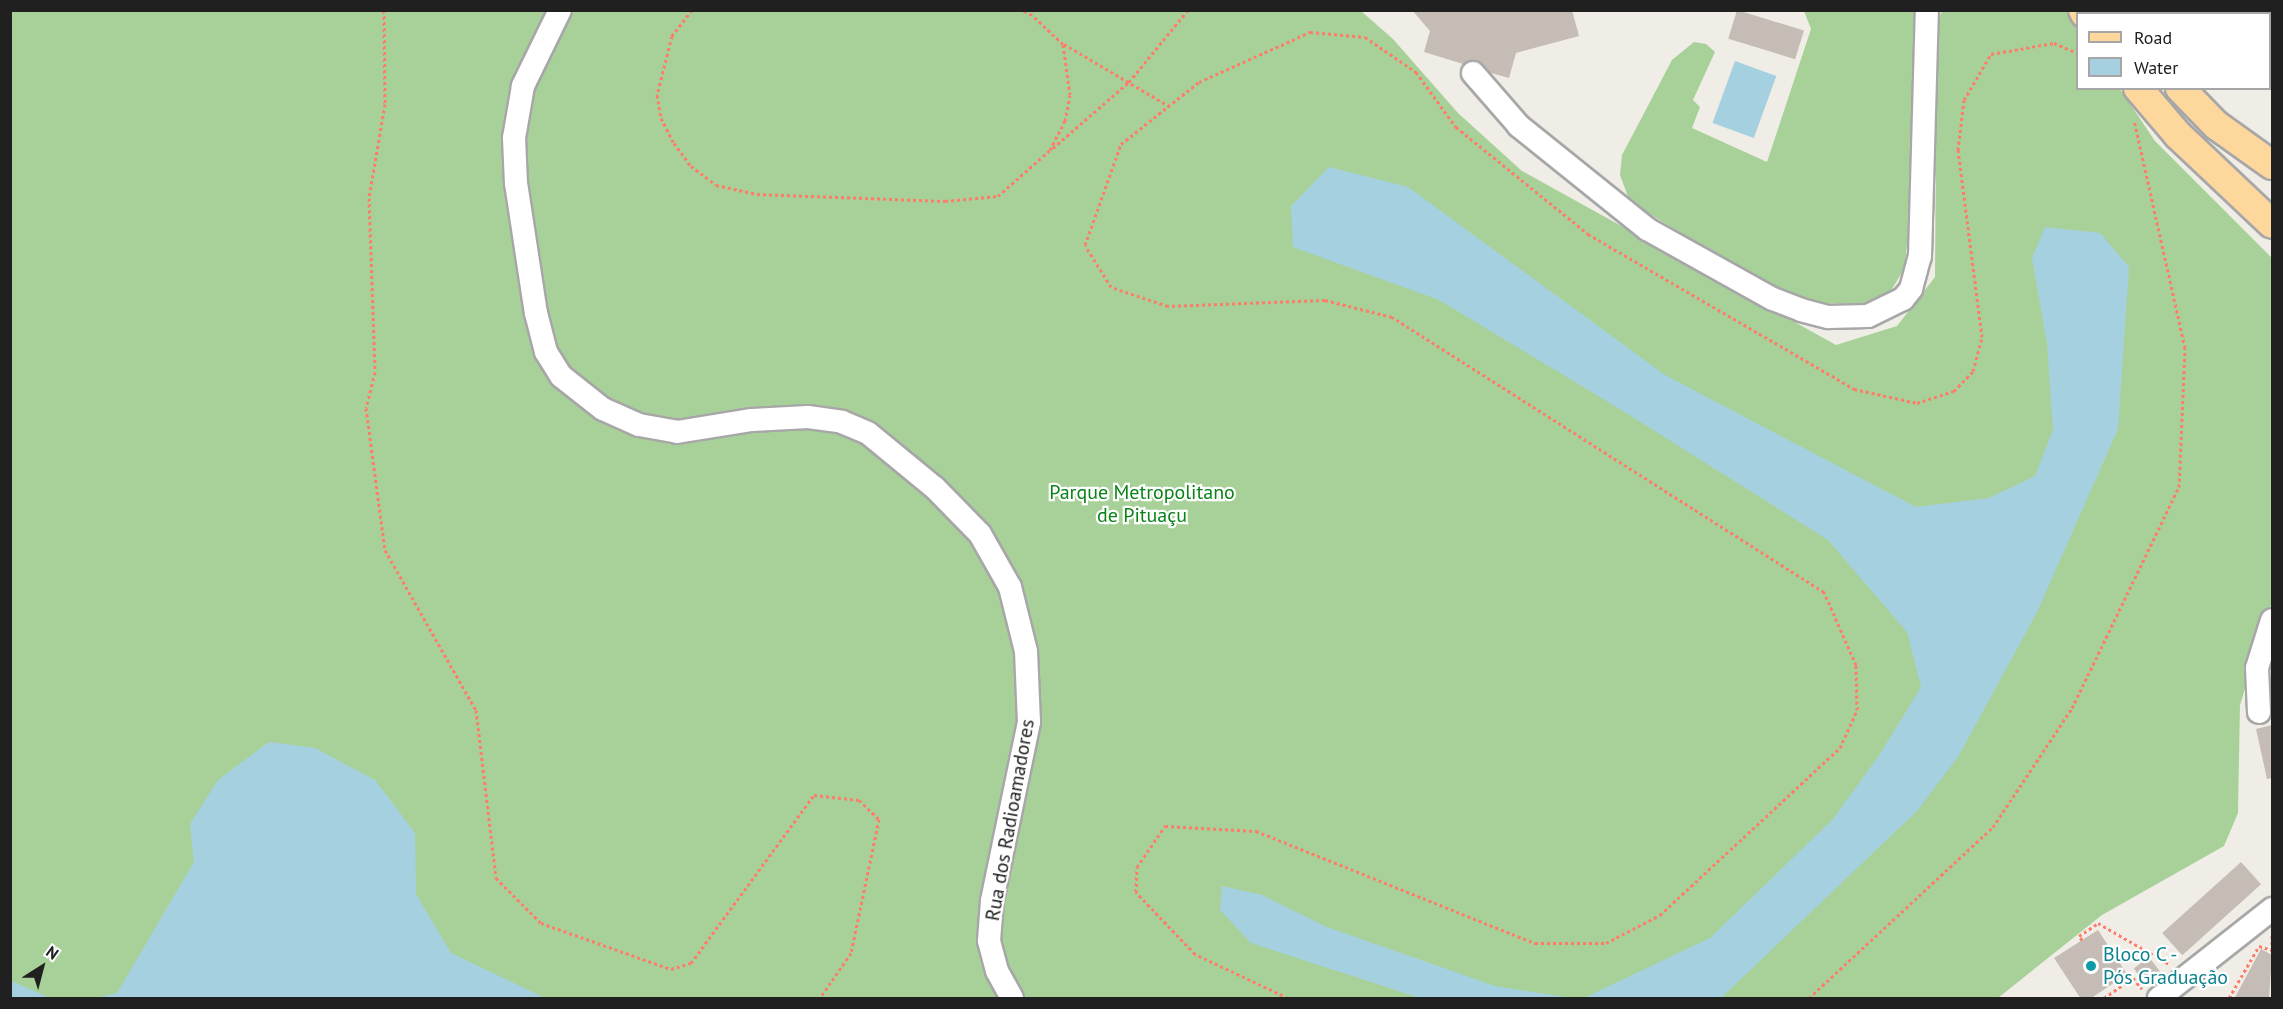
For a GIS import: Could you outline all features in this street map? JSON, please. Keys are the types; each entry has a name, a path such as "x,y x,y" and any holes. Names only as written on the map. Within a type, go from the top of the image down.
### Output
{"main road":[{"path":"2182,90 2216,125 2272,165"},
{"path":"2135,101 2178,135 2272,224"},
{"path":"2244,198 2272,207"}],"lane":[{"name":"Rua dos Radioamadores","path":"561,10 523,86 514,138 516,183 536,313 546,352 561,376 603,409 639,425 677,432 752,420 808,417 842,422 868,433 935,488 980,534 1010,587 1026,651 1029,722 992,901 989,940 997,971 1012,999"},
{"path":"1473,73 1519,126 1647,229 1773,299 1828,317 1868,316 1903,298 1911,289 1920,256 1927,10"},
{"path":"2259,712 2257,668 2272,620"},
{"path":"2159,999 2272,909"}],"path":[{"path":"384,10 385,104 369,198 375,372 366,408 385,550 476,710 496,879 541,923 670,969 691,963 814,795 859,800 879,819 851,953 820,999"},
{"path":"692,10 672,36 657,95 661,118 674,143 691,166 716,185 757,194 976,200 998,196 1128,82 1188,10"},
{"path":"1022,10 1032,15 1063,44 1169,106"},
{"path":"1288,999 1196,954 1136,892 1137,867 1165,826 1256,831 1535,943 1606,943 1660,915 1840,748 1857,710 1856,665 1824,592 1392,317 1325,300 1168,306 1111,287 1085,245 1121,144 1199,82 1310,32 1365,37 1416,72 1456,127 1587,234 1854,389 1917,403 1954,391 1973,371 1982,337 1958,150 1964,100 1991,54 2054,43 2076,51"},
{"path":"1050,150 1065,121 1070,95 1063,44"},
{"path":"1809,999 1994,827 2072,708 2178,487 2185,348 2135,101"},
{"path":"2082,940 2079,936 2098,923 2173,966"},
{"path":"2229,999 2259,946 2272,950 2272,934"}],"green space":[{"name":"Parque Metropolitano de Pituaçu","path":"10,11 1361,11 1393,39 1458,113 1522,171 1836,345 1897,326 1935,277 1937,22 1942,11 2067,11 2076,24 2076,90 2121,90 2155,141 2272,258 2272,602 2240,705 2238,813 2224,846 2102,915 1998,998 11,998"},
{"path":"1804,11 1915,11 1917,62 1904,269 1889,294 1869,303 1810,304 1785,296 1630,202 1620,175 1622,155 1672,60 1694,42 1706,44 1715,52 1693,100 1700,107 1692,128 1767,162 1811,29"}],"water":[{"path":"1735,61 1776,76 1754,138 1712,123"},
{"path":"1329,167 1408,187 1665,375 1916,507 1989,498 2035,476 2053,430 2047,343 2032,258 2045,227 2100,233 2129,267 2118,429 2037,612 1958,757 1917,811 1721,998 1584,998 1710,938 1833,819 1880,754 1921,687 1907,632 1828,540 1623,411 1439,300 1293,247 1291,206"},
{"path":"269,742 315,748 375,780 415,833 416,894 451,953 545,998 97,998 117,993 194,862 190,824 218,780"},
{"path":"1222,886 1262,895 1327,927 1495,986 1571,998 1420,998 1251,943 1220,910"},
{"path":"11,981 50,998 11,998"}],"building":[{"path":"1412,10 1572,10 1579,36 1516,53 1509,78 1491,73 1477,60 1463,64 1424,52 1430,31"},
{"path":"1737,10 1804,30 1795,59 1728,39"},
{"path":"2272,725 2272,778 2267,779 2256,729"},
{"path":"2241,862 2261,884 2182,955 2162,933"},
{"name":"Bloco C - Pós Graduação","path":"2098,930 2127,974 2090,999 2081,999 2054,958"},
{"path":"2261,949 2272,955 2269,999 2234,999"},
{"path":"2149,957 2162,974 2146,985 2134,968"}],"place":[{"name":"Bloco C - Pós Graduação","path":"2091,966"}]}
